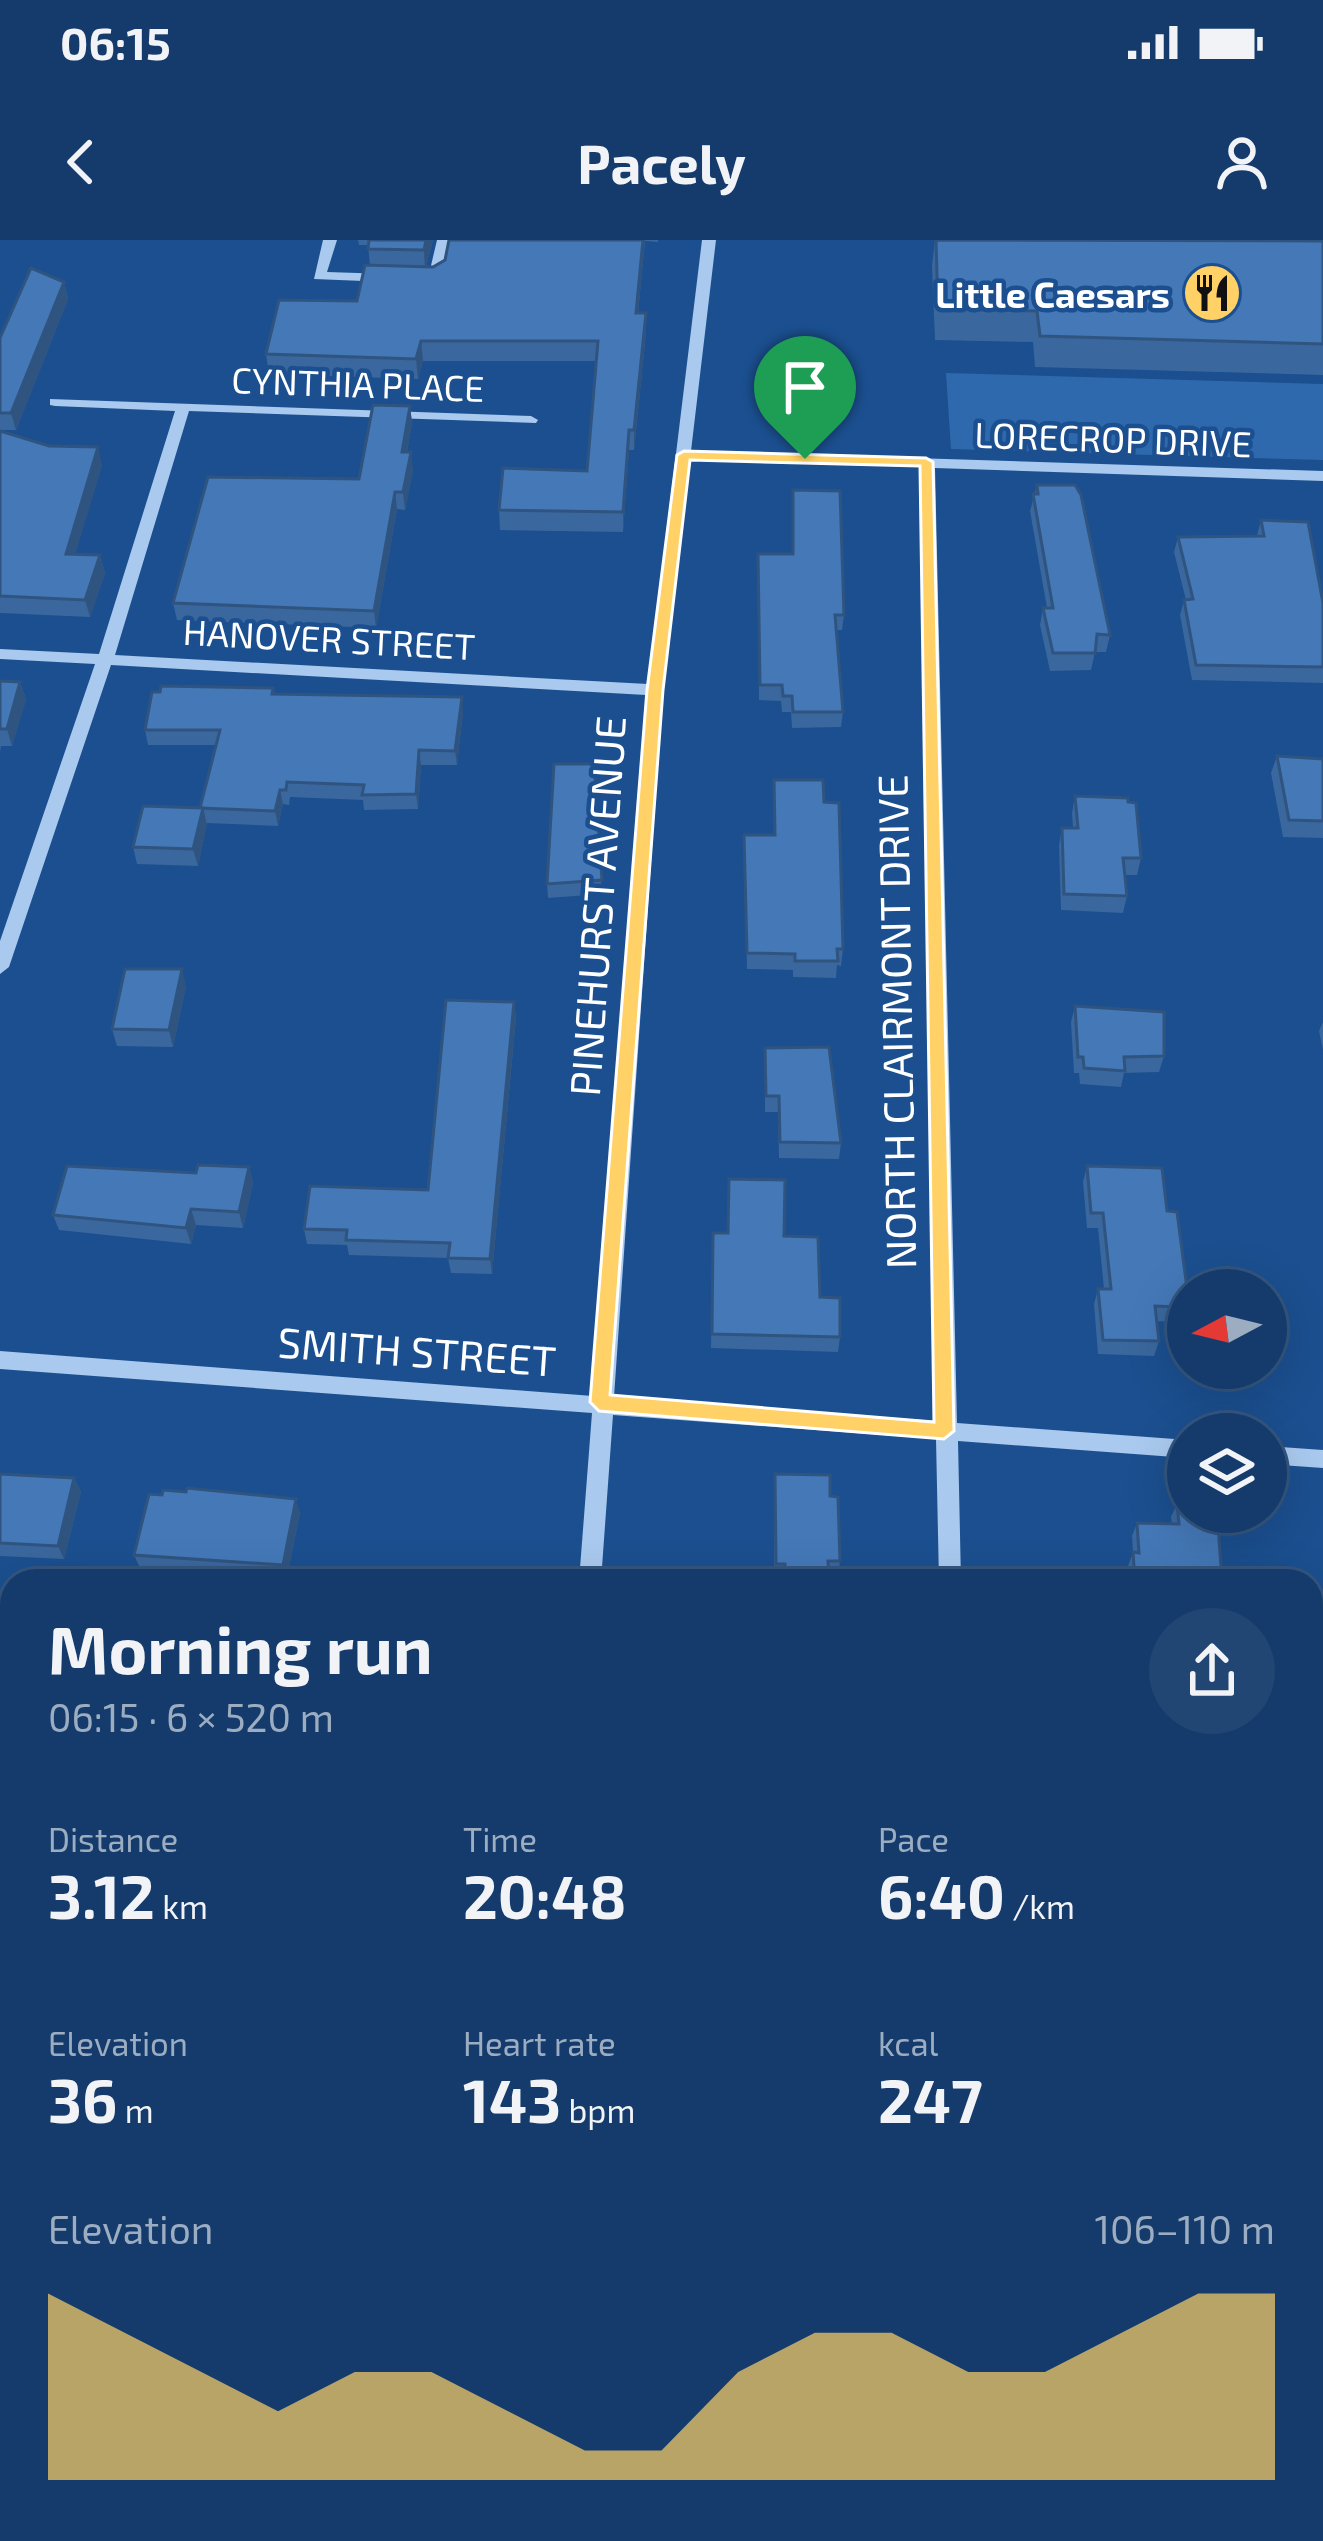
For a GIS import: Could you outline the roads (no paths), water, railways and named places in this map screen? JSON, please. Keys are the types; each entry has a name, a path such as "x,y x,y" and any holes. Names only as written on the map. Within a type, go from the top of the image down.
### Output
{"street":[{"path":"330,240 319,276 435,279 445,240"},
{"name":"PINEHURST AVENUE","path":"591,1569 599,1402 655,690 709,240"},
{"name":"CYNTHIA PLACE","path":"55,402 531,420"},
{"name":"CYNTHIA PLACE","path":"0,967 106,657 183,407"},
{"name":"LORECROP DRIVE","path":"684,455 1323,476"},
{"name":"NORTH CLAIRMONT DRIVE","path":"926,462 950,1569"},
{"name":"HANOVER STREET","path":"0,654 655,690"},
{"name":"SMITH STREET","path":"0,1360 1167,1447"},
{"path":"1287,1456 1323,1459"}],"place":[{"name":"Little Caesars","path":"1212,293"}]}
